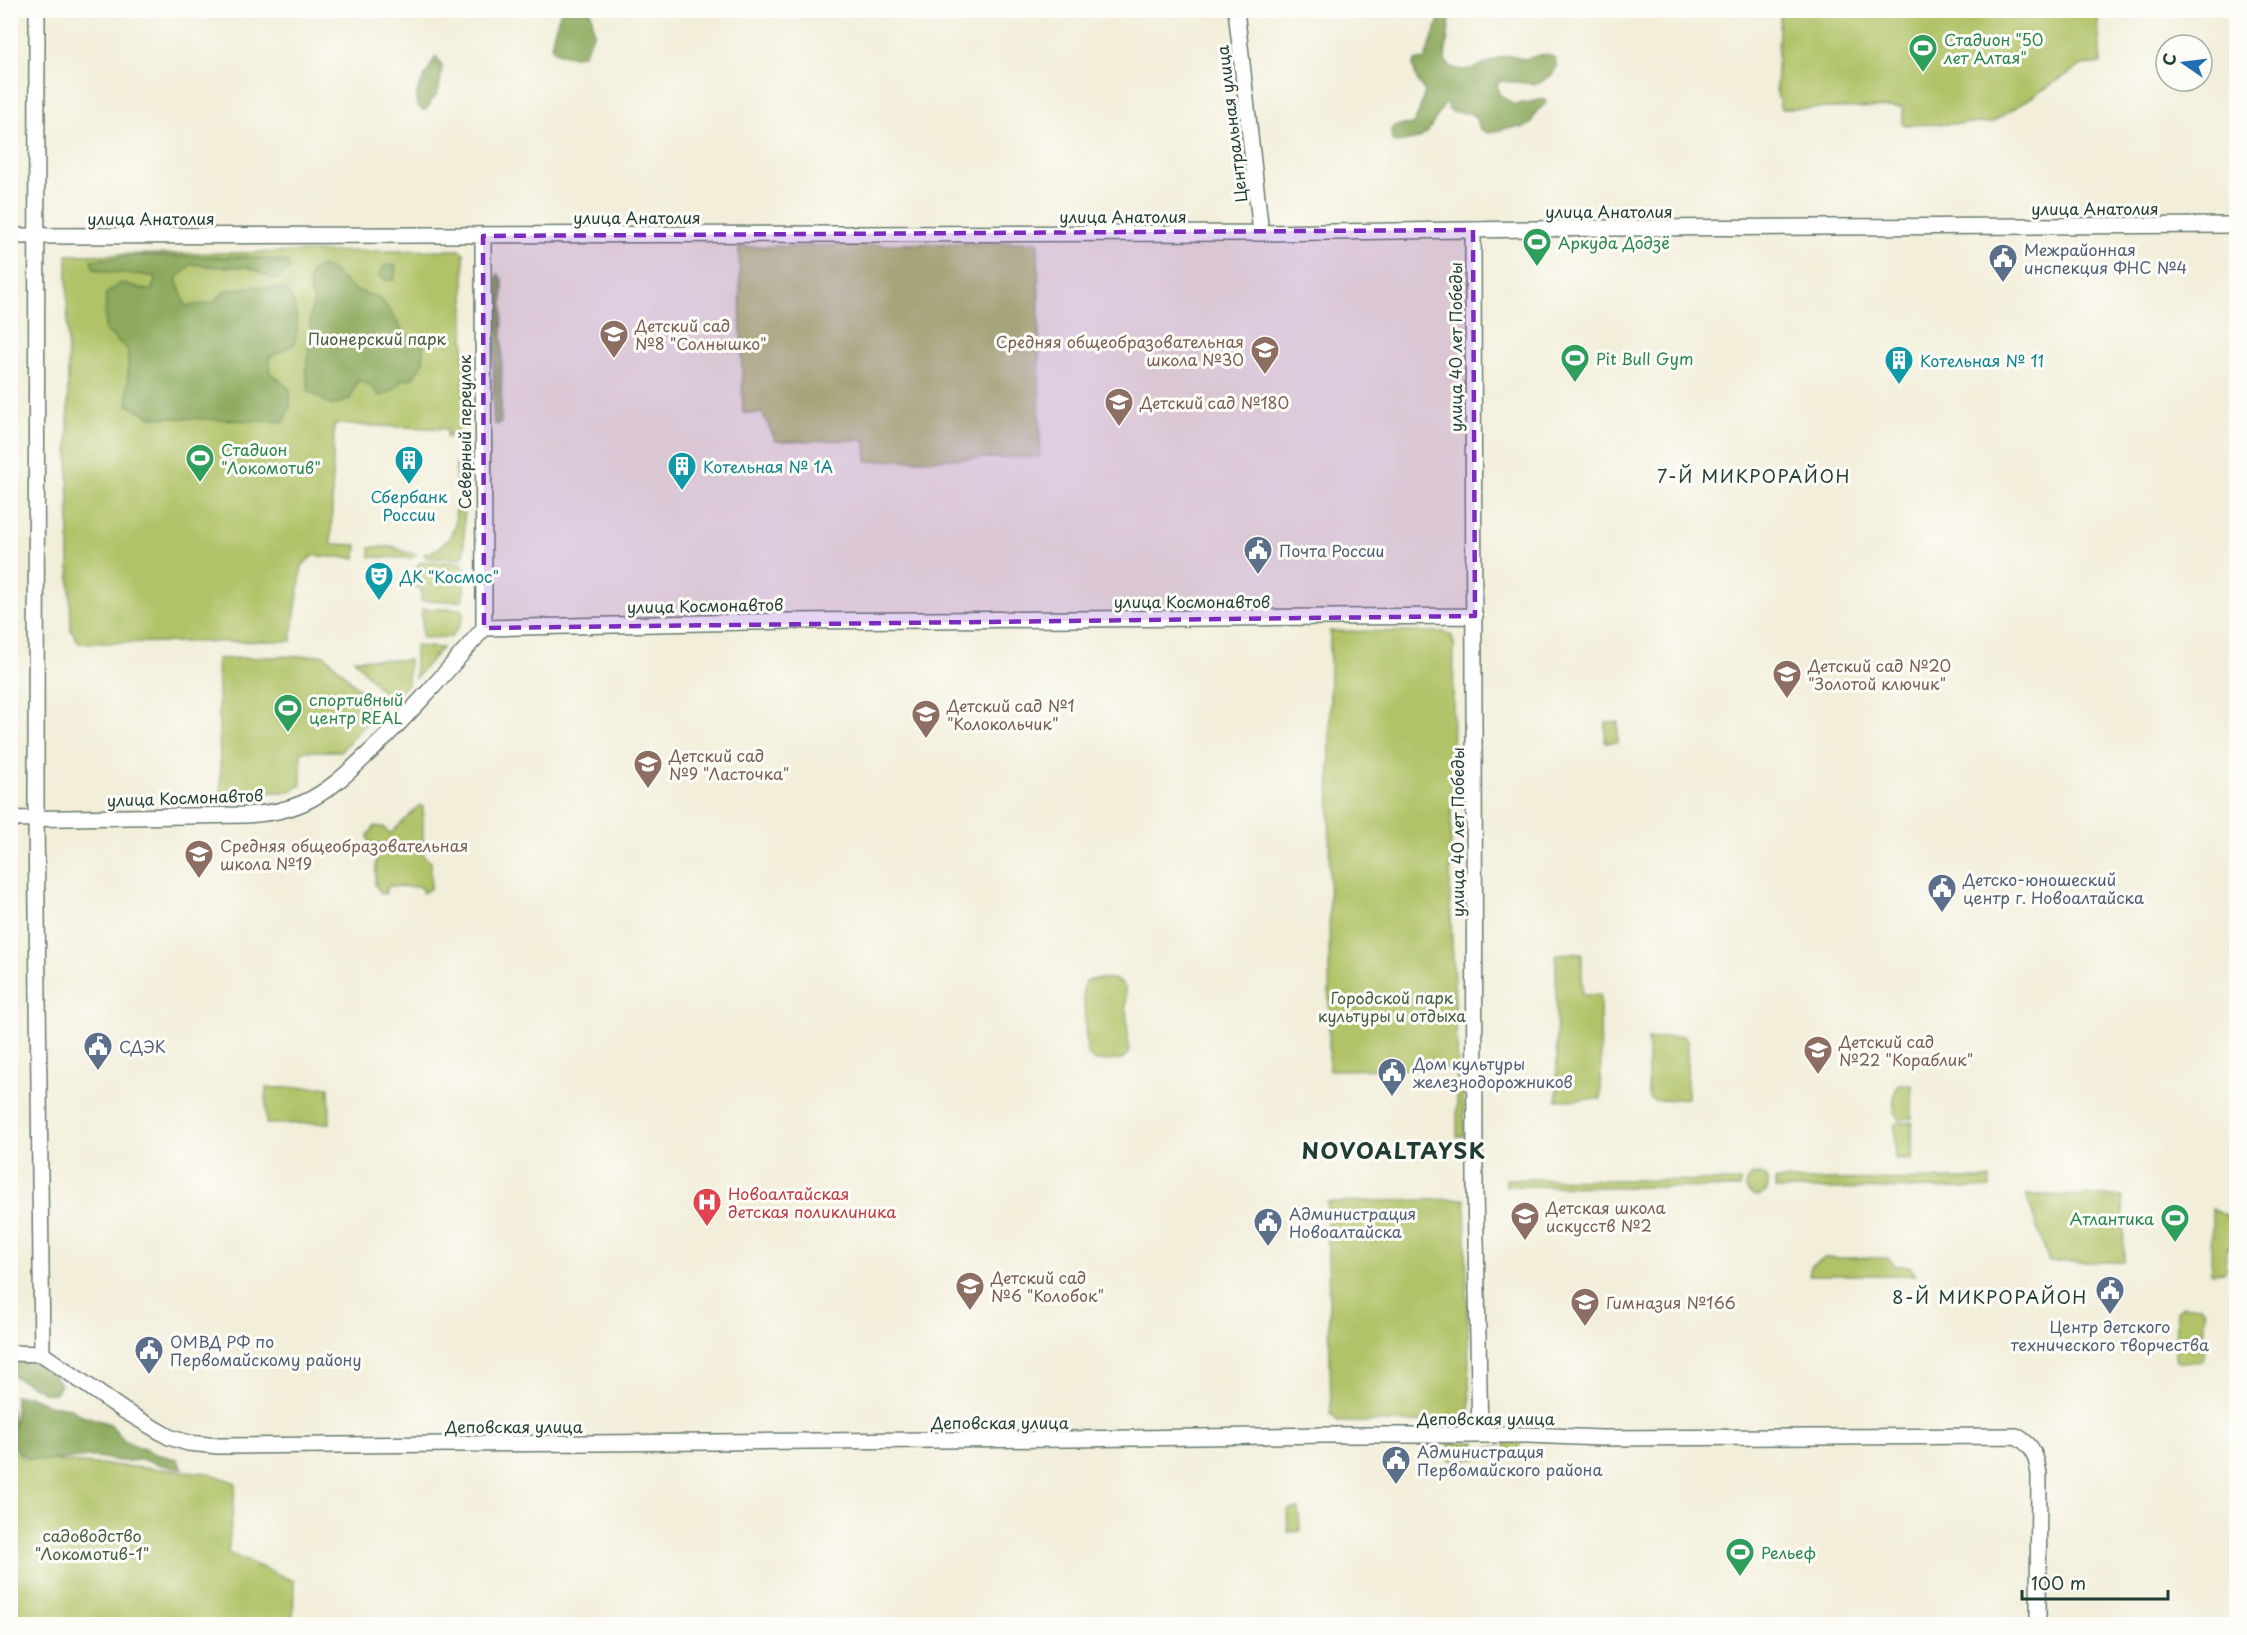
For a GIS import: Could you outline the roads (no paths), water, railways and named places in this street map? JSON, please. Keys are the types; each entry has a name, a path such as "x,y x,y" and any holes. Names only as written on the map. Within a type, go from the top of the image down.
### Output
{"street":[{"path":"10,1353 42,1354 36,819 37,10"},
{"name":"Центральная улица","path":"1236,10 1261,233"},
{"name":"улица Анатолия","path":"10,236 1261,233 2236,225"},
{"name":"улица 40 лет Победы","path":"1473,230 1475,1191 1480,1435"},
{"name":"Северный переулок","path":"483,236 484,628"},
{"name":"улица Космонавтов","path":"10,819 266,814 301,804 319,795 337,781 401,722 484,628 792,621 1475,616"},
{"name":"Деповская улица","path":"42,1354 123,1410 162,1433 177,1441 200,1445 518,1445 1326,1435 1528,1435 1601,1438 2016,1436 2028,1443 2036,1455 2039,1474 2037,1624"}],"water":[{"path":"1500,1447 1501,1457 1485,1457 1485,1448"}],"place":[{"name":"Стадион \"50 лет Алтая\"","path":"1923,74"},
{"name":"Аркуда Додзё","path":"1537,268"},
{"name":"Межрайонная инспекция ФНС №4","path":"2003,284"},
{"name":"Детский сад №8 \"Солнышко\"","path":"614,360"},
{"name":"Средняя общеобразовательная школа №30","path":"1265,376"},
{"name":"Pit Bull Gym","path":"1575,384"},
{"name":"Котельная № 11","path":"1899,386"},
{"name":"Детский сад №180","path":"1119,428"},
{"name":"Стадион \"Локомотив\"","path":"200,484"},
{"name":"Сбербанк России","path":"409,486"},
{"name":"Котельная № 1А","path":"682,492"},
{"name":"Почта России","path":"1258,576"},
{"name":"ДК \"Космос\"","path":"379,602"},
{"name":"Детский сад №20 \"Золотой ключик\"","path":"1787,700"},
{"name":"спортивный центр REAL","path":"288,734"},
{"name":"Детский сад №1 \"Колокольчик\"","path":"926,740"},
{"name":"Детский сад №9 \"Ласточка\"","path":"648,790"},
{"name":"Средняя общеобразовательная школа №19","path":"199,880"},
{"name":"Детско-юношеский центр г. Новоалтайска","path":"1942,914"},
{"name":"СДЭК","path":"98,1072"},
{"name":"Детский сад №22 \"Кораблик\"","path":"1818,1076"},
{"name":"Дом культуры железнодорожников","path":"1392,1098"},
{"name":"Новоалтайская детская поликлиника","path":"707,1228"},
{"name":"Детская школа искусств №2","path":"1525,1242"},
{"name":"Атлантика","path":"2175,1244"},
{"name":"Администрация Новоалтайска","path":"1268,1248"},
{"name":"Детский сад №6 \"Колобок\"","path":"970,1312"},
{"name":"Центр детского технического творчества","path":"2110,1316"},
{"name":"Гимназия №166","path":"1585,1328"},
{"name":"ОМВД РФ по Первомайскому району","path":"149,1376"},
{"name":"Администрация Первомайского района","path":"1396,1486"},
{"name":"Рельеф","path":"1740,1578"}],"district":[{"name":"7-Й МИКРОРАЙОН","path":"1754,475"},
{"name":"NOVOALTAYSK","path":"1394,1149"},
{"name":"8-Й МИКРОРАЙОН","path":"1990,1296"}],"park label":[{"name":"Пионерский парк","path":"377,338"},
{"name":"Городской парк культуры и отдыха","path":"1392,1006"},
{"name":"садоводство \"Локомотив-1\"","path":"92,1544"}]}
